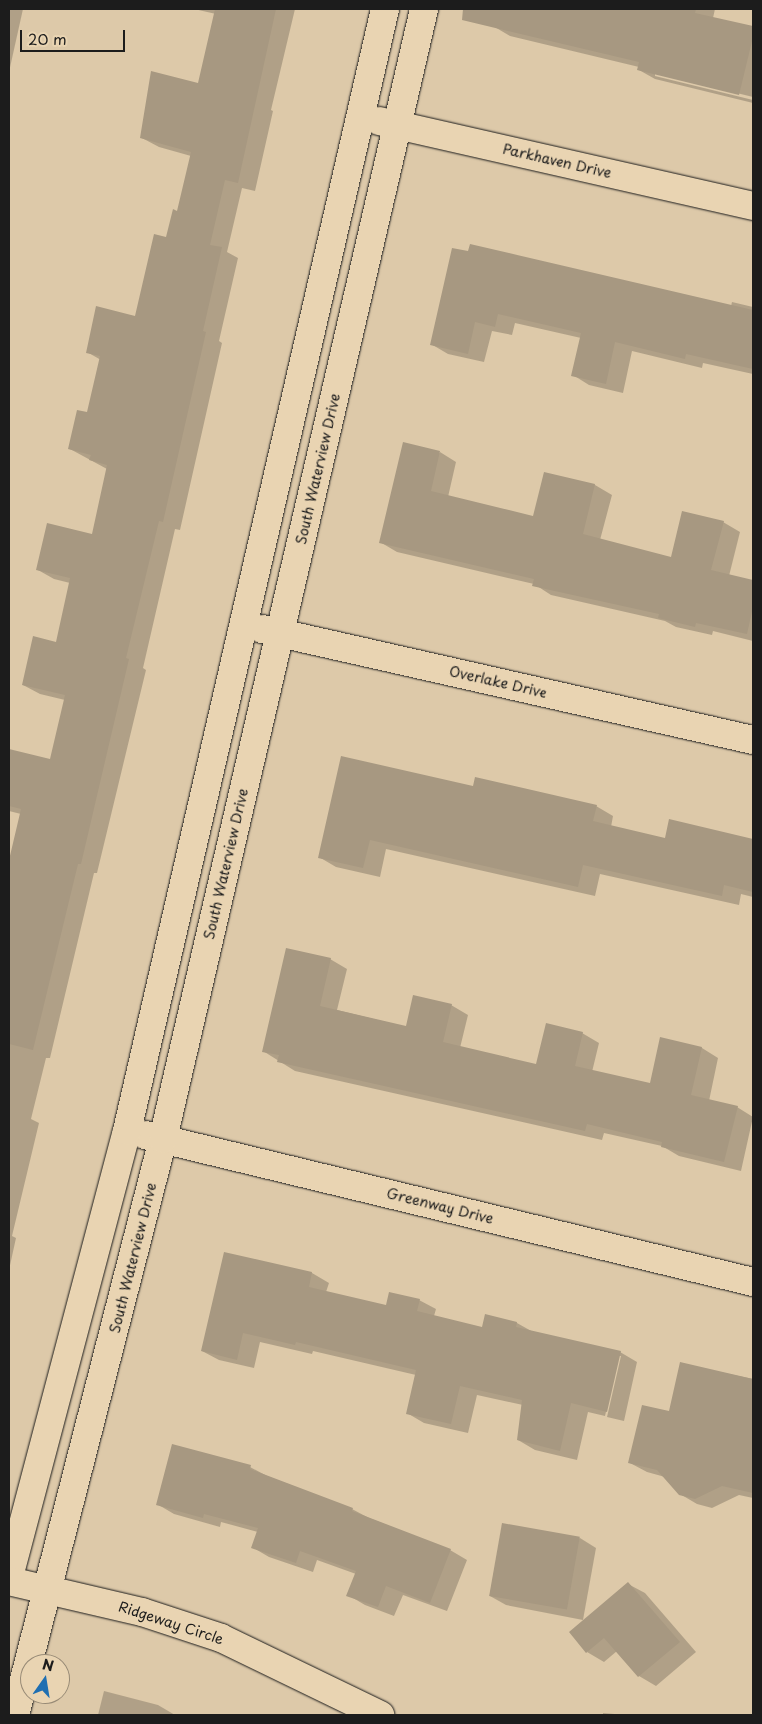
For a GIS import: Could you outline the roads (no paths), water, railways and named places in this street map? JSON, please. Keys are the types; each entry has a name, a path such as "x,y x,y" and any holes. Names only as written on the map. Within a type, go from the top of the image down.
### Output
{"street":[{"path":"9,1579 127,1131 385,9"},
{"name":"South Waterview Drive","path":"15,1715 163,1139 424,9"},
{"name":"Parkhaven Drive","path":"361,117 753,206"},
{"name":"Overlake Drive","path":"242,625 753,740"},
{"name":"Greenway Drive","path":"127,1131 753,1282"},
{"name":"Ridgeway Circle","path":"9,1579 142,1612 221,1638 380,1715"}]}
